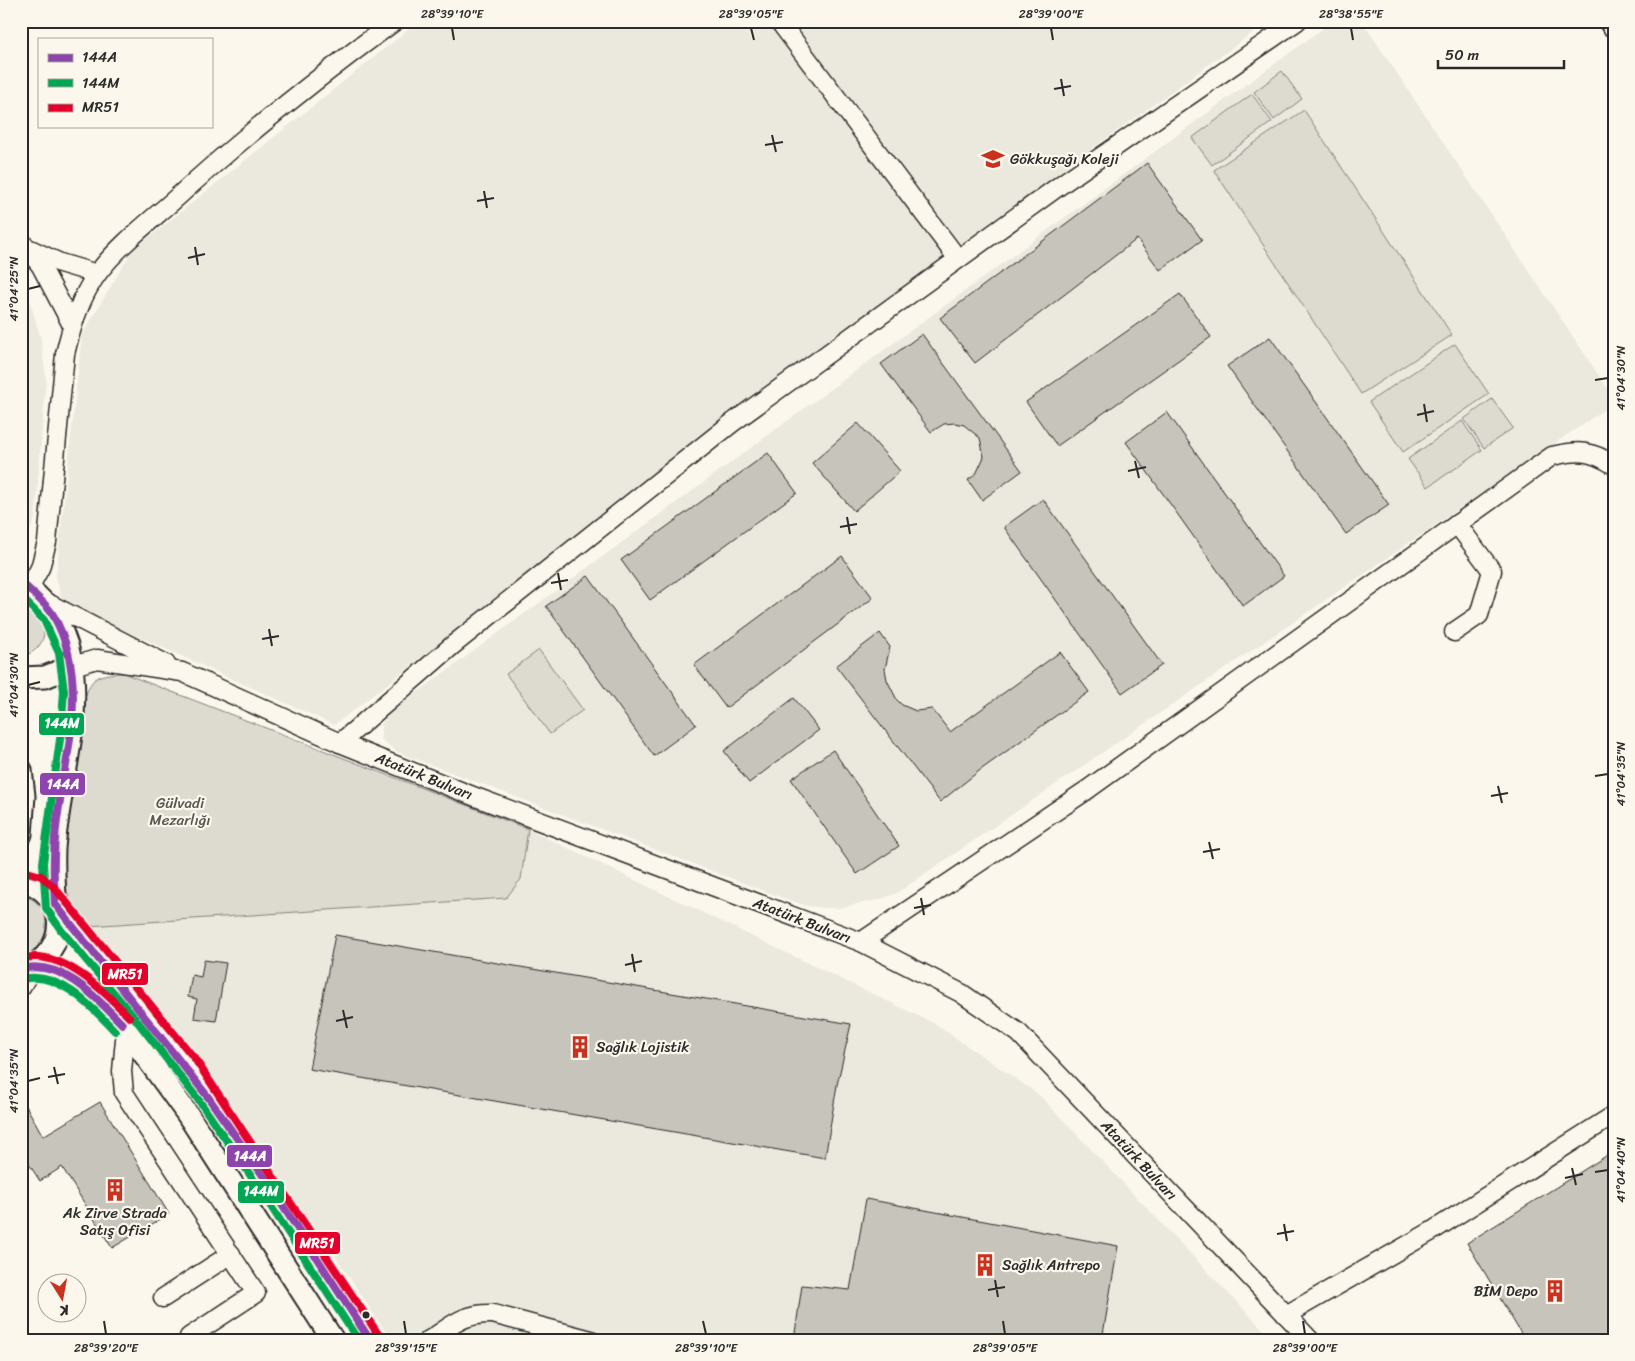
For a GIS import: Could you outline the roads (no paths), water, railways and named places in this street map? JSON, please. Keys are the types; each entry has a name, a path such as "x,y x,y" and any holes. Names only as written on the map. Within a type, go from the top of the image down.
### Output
{"main road":[{"path":"28,589 57,623 73,666 71,732 54,849 55,906 59,920 58,933 54,946 46,957 28,967"},
{"path":"21,678 45,676 73,666"},
{"path":"21,770 24,796 21,834"},
{"path":"21,880 36,886 48,894 55,906 187,1065 370,1340"},
{"path":"28,967 68,978 99,1000 126,1029 188,1115 333,1340"}],"street":[{"path":"28,589 40,568 46,542 65,354 72,325 82,298 115,253 221,157 333,67 395,21"},
{"path":"779,21 958,259"},
{"path":"340,743 453,645 732,423 1066,181 1297,21"},
{"path":"25,245 60,262 98,274"},
{"path":"25,245 51,283 72,325"},
{"path":"861,942 1087,790 1552,456 1572,452 1596,454 1614,465"},
{"path":"1454,632 1479,615 1492,571 1457,524"},
{"name":"Atatürk Bulvarı","path":"28,589 182,672 340,743 473,796 861,942 961,993 1019,1033 1305,1338"},
{"name":"Atatürk Bulvarı","path":"73,666 92,659 103,659 182,672"},
{"path":"21,987 28,967"},
{"path":"126,1029 122,1071 124,1093 256,1293 189,1337"},
{"path":"1286,1316 1432,1231 1614,1115"},
{"path":"163,1298 231,1254"},
{"path":"429,1340 467,1316 478,1314 493,1314 591,1340"}],"place":[{"name":"Gökkuşağı Koleji","path":"993,159"},
{"name":"Sağlık Lojistik","path":"580,1047"},
{"name":"Ak Zirve Strada Satış Ofisi","path":"115,1190"},
{"name":"Sağlık Antrepo","path":"985,1265"},
{"name":"BİM Depo","path":"1555,1291"}],"park label":[{"name":"Gülvadi Mezarlığı","path":"180,812"}]}
